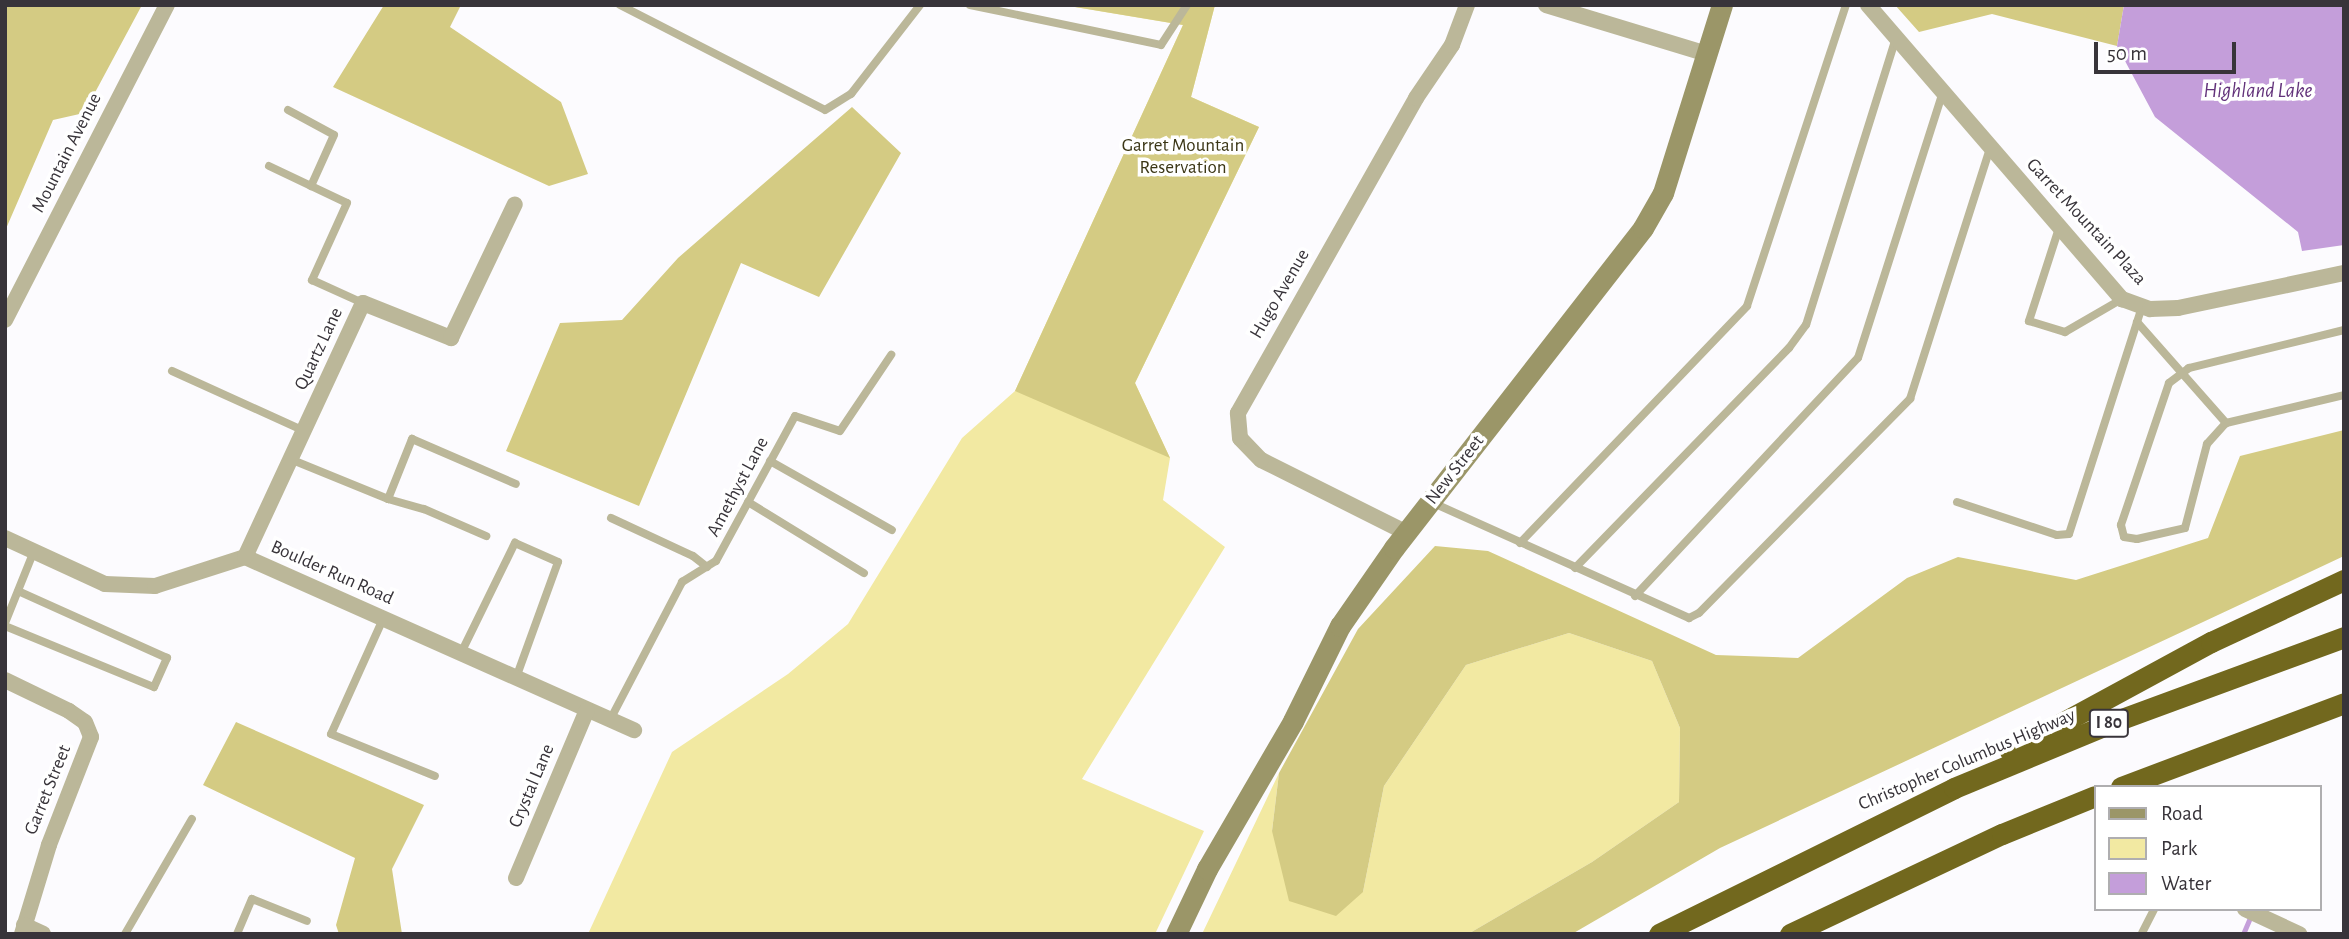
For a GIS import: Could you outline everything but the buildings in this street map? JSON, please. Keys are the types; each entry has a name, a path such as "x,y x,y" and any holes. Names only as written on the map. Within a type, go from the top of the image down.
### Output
{"highway":[{"path":"1880,822 2211,642 2344,580"},
{"name":"Christopher Columbus Highway","path":"1659,934 1880,822 2116,720 2344,638"},
{"path":"2126,785 2344,703"},
{"path":"1790,934 2002,834 2094,796"}],"street":[{"name":"Mountain Avenue","path":"5,320 167,5"},
{"name":"Hugo Avenue","path":"1406,533 1261,460 1240,438 1238,413 1416,98 1452,45 1467,5"},
{"path":"1546,5 1707,54"},
{"name":"New Street","path":"1176,934 1207,869 1293,721 1340,626 1406,533 1643,228 1663,193 1722,5"},
{"name":"Garret Mountain Plaza","path":"1868,5 2059,228 2139,315 2344,272"},
{"name":"Quartz Lane","path":"245,557 363,303 451,338 515,204"},
{"name":"Boulder Run Road","path":"5,538 105,584 155,586 245,557 634,730"},
{"name":"Garret Street","path":"5,680 69,710 85,722 91,737 49,845 23,930"},
{"name":"Crystal Lane","path":"516,878 587,710"},
{"path":"2249,911 2299,934"},
{"path":"23,930 43,934"}],"lane":[{"path":"620,5 825,110 851,94 920,5"},
{"path":"971,5 1161,45 1187,5"},
{"path":"1520,543 1747,306 1846,5"},
{"path":"1575,568 1789,348 1806,325 1896,38"},
{"path":"1635,596 1858,358 1943,92"},
{"path":"288,110 334,135 311,186"},
{"path":"1430,502 1635,596 1689,618 1699,613 1910,399 1990,148"},
{"path":"269,166 347,203 313,280 363,303"},
{"path":"2059,228 2029,321 2065,332 2122,299"},
{"path":"2139,315 2181,374 2226,423"},
{"path":"1957,502 2057,535 2069,534 2139,315"},
{"path":"2344,330 2238,353 2181,374 2169,383 2121,525 2124,537 2137,539 2185,528 2207,444 2226,423 2344,395"},
{"name":"Amethyst Lane","path":"610,720 682,582 716,561 795,416 840,431 891,355"},
{"path":"172,371 304,431"},
{"path":"387,499 412,439 516,484"},
{"path":"290,459 387,499 424,509 486,536"},
{"path":"771,461 892,530"},
{"path":"748,502 864,573"},
{"path":"611,517 693,556 707,567"},
{"path":"461,653 515,543 558,562 516,678"},
{"path":"18,591 167,657 154,687 5,624 18,591 34,551"},
{"path":"383,619 331,734 435,776"},
{"path":"125,934 192,819"},
{"path":"237,934 252,899 307,921"},
{"path":"2142,933 2153,911"}],"green space":[{"path":"5,5 142,5 84,113 53,120 5,231"},
{"path":"384,5 461,5 450,27 561,102 588,174 549,186 333,87"},
{"path":"1063,5 1215,5 1191,97 1259,127 1135,383 1170,458 1163,500 1225,547 1082,779 1204,831 1155,934 588,934 672,752 788,674 848,624 962,438 1015,391 1183,25"},
{"name":"Garret Mountain Reservation","path":"1063,5 1215,5 1191,97 1259,127 1135,383 1170,458 1015,391 1183,25"},
{"path":"1895,5 2124,5 2117,46 1992,14 1919,32"},
{"path":"852,107 901,153 819,297 741,263 639,506 506,451 560,323 622,320 678,258"},
{"path":"2344,430 2344,556 1720,848 1572,934 1468,934 1592,862 1679,802 1680,728 1652,661 1569,633 1466,665 1384,786 1363,892 1336,916 1289,901 1272,831 1279,773 1358,629 1435,546 1488,551 1716,655 1798,658 1907,578 1958,557 2076,580 2208,538 2240,456"},
{"path":"1569,633 1652,661 1680,728 1679,802 1592,862 1468,934 1202,934 1279,773 1272,831 1363,892 1384,786 1466,665"},
{"path":"236,722 424,805 392,869 402,934 339,934 336,925 355,858 203,785"}],"water":[{"name":"Highland Lake","path":"2124,5 2344,5 2344,245 2302,251 2298,232 2155,117 2117,46"}],"waterway":[{"path":"2243,934 2251,915"}]}
